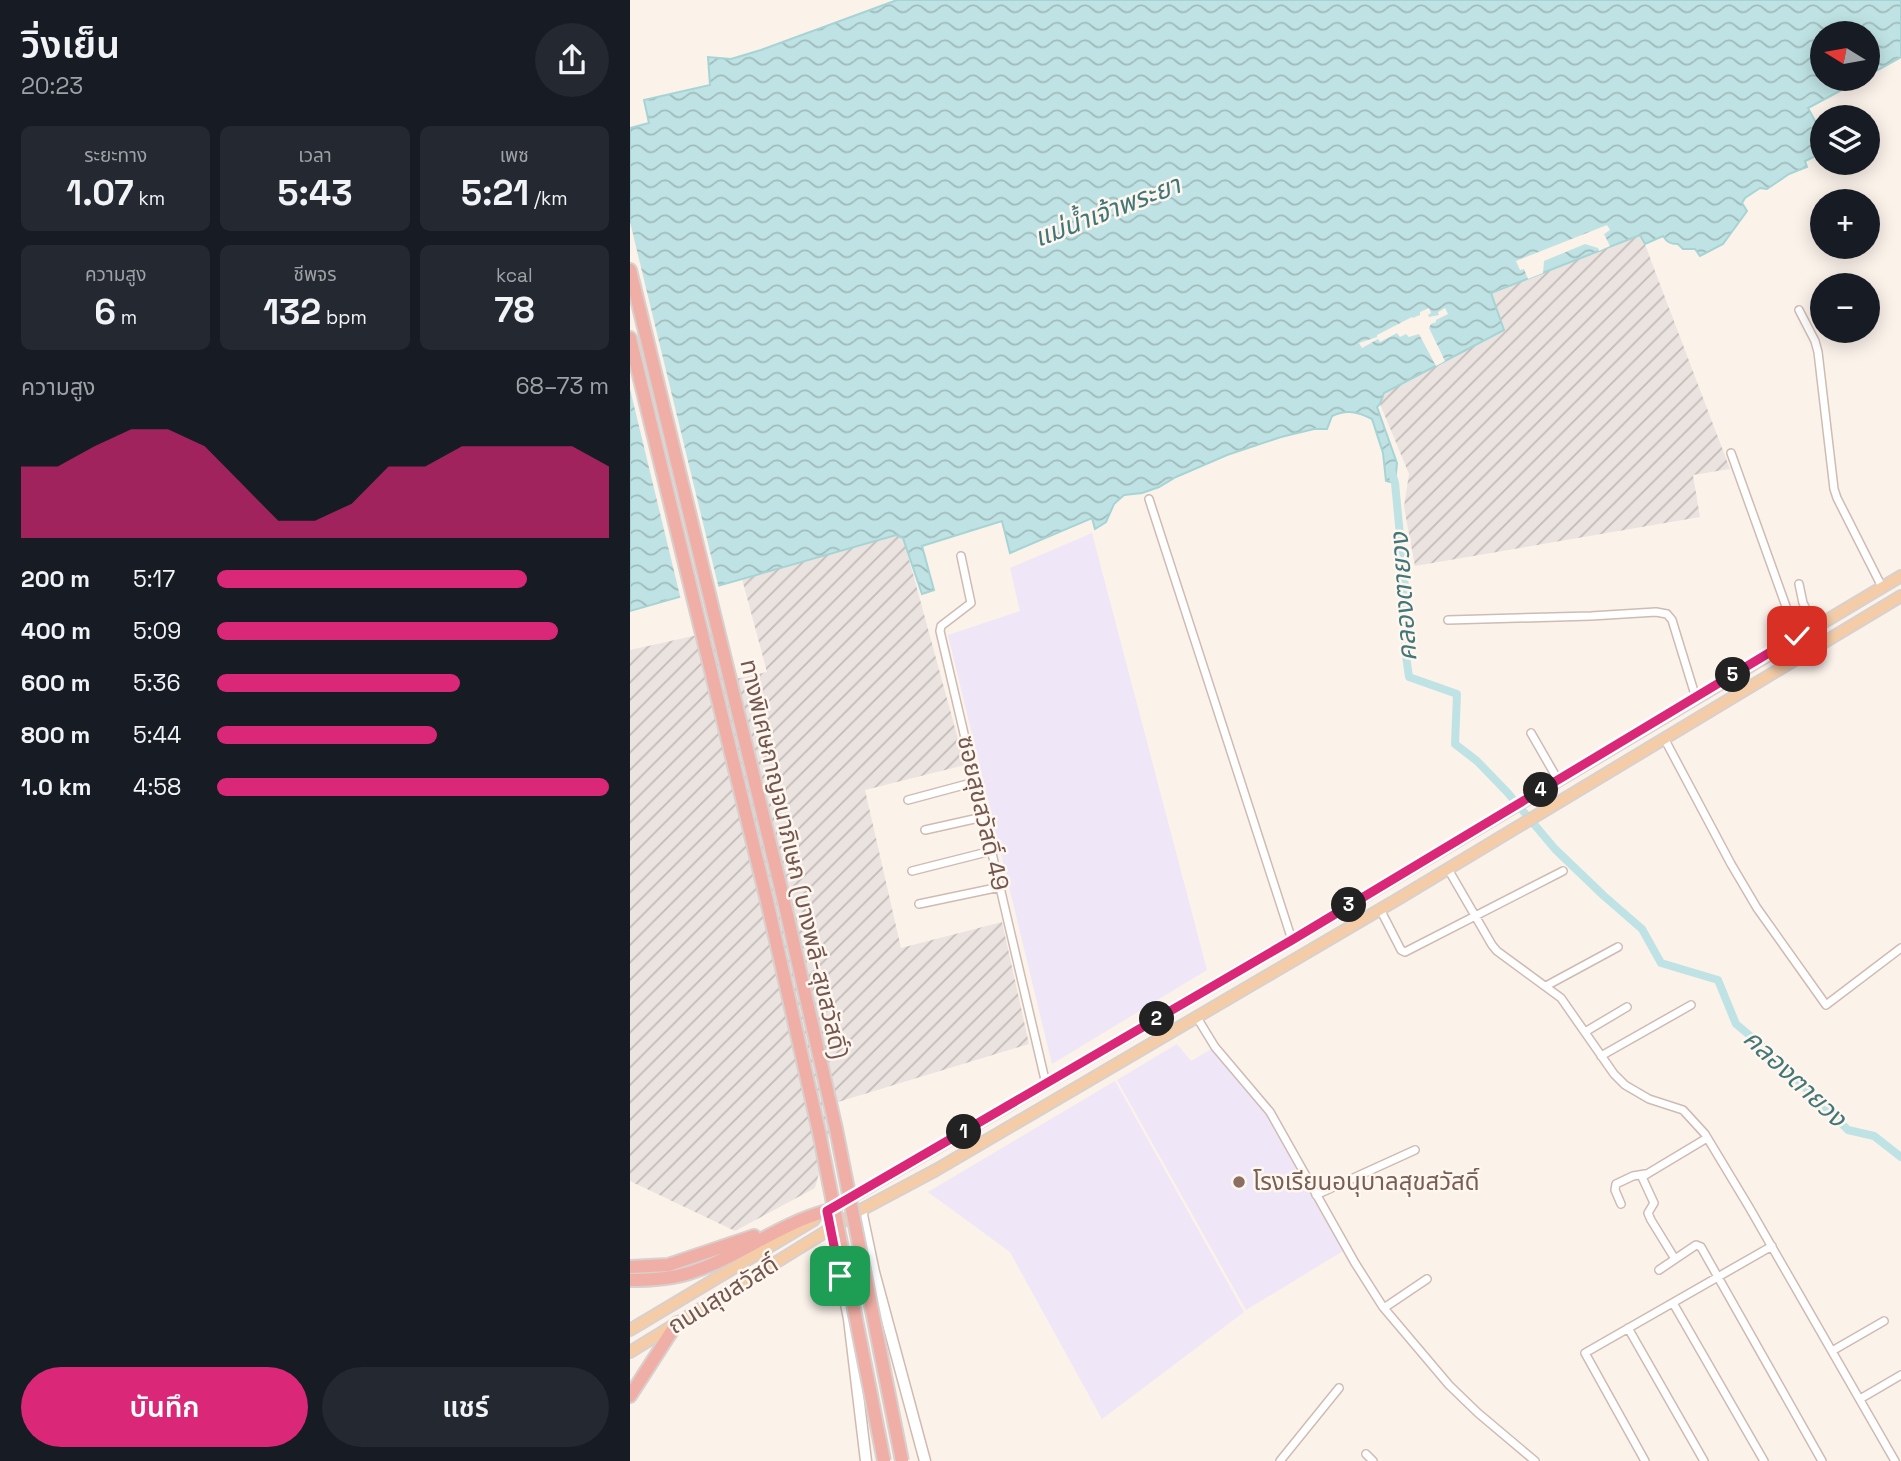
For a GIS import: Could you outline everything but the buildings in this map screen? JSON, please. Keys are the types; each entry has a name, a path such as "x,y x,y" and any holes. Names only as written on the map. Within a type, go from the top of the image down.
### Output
{"highway":[{"name":"ทางพิเศษกาญจนาภิเษก (บางพลี-สุขสวัสดิ์)","path":"630,270 783,897 836,1129 902,1461"},
{"name":"ทางพิเศษกาญจนาภิเษก (บางพลี-สุขสวัสดิ์)","path":"630,338 770,915 819,1132 884,1461"},
{"path":"630,1267 668,1265 827,1211"},
{"path":"630,1280 654,1280 688,1273 725,1258 795,1222"},
{"path":"630,1396 677,1323"}],"main road":[{"name":"ถนนสุขสวัสดิ์","path":"630,1330 827,1211 1292,940 1901,576"},
{"name":"ถนนสุขสวัสดิ์","path":"630,1352 831,1228 948,1163 1448,869 1901,596"},
{"path":"1438,852 1448,869"},
{"path":"862,1210 874,1272 925,1461"},
{"path":"827,1211 849,1319 866,1461"}],"street":[{"path":"1799,310 1818,352 1834,489 1882,587"},
{"path":"1731,453 1797,636"},
{"path":"1149,499 1292,940"},
{"name":"ซอยสุขสวัสดิ์ 49","path":"961,556 971,603 941,626 940,631 1046,1084"},
{"path":"1799,584 1803,603 1815,626"},
{"path":"1448,620 1591,616 1656,611 1667,614 1672,620 1696,698"},
{"path":"1531,733 1558,780"},
{"path":"1664,738 1737,875 1826,1005 1901,948"},
{"path":"908,800 975,782"},
{"path":"925,830 984,817"},
{"path":"912,871 991,851"},
{"path":"1448,869 1497,951 1561,998 1614,1074 1625,1085 1649,1100 1683,1110 1707,1138 1895,1461 1901,1458"},
{"path":"1380,909 1401,950 1405,952 1563,871"},
{"path":"919,905 1000,887"},
{"path":"1546,986 1618,947"},
{"path":"1601,1056 1691,1005"},
{"path":"1585,1032 1627,1007"},
{"path":"1196,1016 1215,1046 1270,1112 1355,1263 1384,1308 1449,1385 1535,1461"},
{"path":"1621,1203 1615,1190 1616,1184 1644,1174 1707,1138"},
{"path":"1316,1195 1415,1150"},
{"path":"1644,1174 1642,1180 1654,1203 1648,1213 1675,1259"},
{"path":"1659,1270 1699,1245 1822,1461"},
{"path":"1645,1461 1585,1353 1772,1246"},
{"path":"1384,1308 1427,1279"},
{"path":"1673,1303 1764,1461"},
{"path":"1832,1351 1884,1321"},
{"path":"1628,1328 1704,1461"},
{"path":"1860,1399 1901,1375"},
{"path":"1280,1461 1339,1388"},
{"path":"1366,1454 1373,1461"}],"shaded area":[{"path":"1641,234 1730,469 1693,475 1700,517 1415,566 1404,507 1409,474 1380,404 1384,393 1504,330 1491,294"},
{"path":"1092,533 1207,970 1052,1064 948,635 1020,611 1010,568"},
{"path":"896,535 903,537 965,765 865,790 901,948 1002,922 1029,1044 838,1102 815,1188 735,1231 630,1181 630,650 711,632 726,681 767,672 742,579"},
{"name":"โรงเรียนอนุบาลสุขสวัสดิ์","path":"1177,1044 1191,1061 1213,1048 1267,1114 1343,1251 1246,1310 1117,1080"},
{"path":"1115,1081 1244,1312 1102,1419 1010,1252 928,1192"}],"water":[{"name":"แม่น้ำเจ้าพระยา","path":"897,0 1901,0 1901,57 1880,69 1880,21 1810,21 1810,91 1840,91 1808,108 1810,159 1805,161 1807,167 1789,174 1767,189 1760,188 1745,198 1742,203 1747,211 1723,244 1700,256 1695,249 1683,249 1663,236 1645,244 1640,235 1491,293 1504,330 1384,393 1377,407 1397,463 1395,483 1386,481 1383,453 1372,419 1348,412 1332,416 1327,429 1314,429 1281,437 1227,455 1159,487 1124,495 1114,504 1106,522 1095,529 1092,518 1010,553 1002,521 922,546 934,590 922,594 903,538 896,535 630,611 630,128 649,123 644,100 710,85 708,57 731,59"}],"pier":[{"path":"630,222 719,589 681,600 630,389"},
{"path":"1607,225 1610,230 1604,234 1610,246 1599,251 1598,248 1585,244 1544,261 1543,273 1528,279 1524,269 1520,270 1516,261"},
{"path":"1429,308 1429,317 1439,315 1438,312 1445,308 1448,314 1436,320 1429,328 1445,361 1436,366 1419,334 1400,337 1397,333 1362,348 1359,343 1377,337"}],"waterway":[{"name":"คลองตายวง","path":"1392,473 1406,599 1405,649 1409,677 1457,694 1455,744 1477,761 1507,792 1555,849 1642,929 1661,963 1718,980 1736,1024 1766,1049 1848,1130 1874,1136 1901,1157"}],"place":[{"name":"โรงเรียนอนุบาลสุขสวัสดิ์","path":"1239,1182"}],"route":[{"path":"840,1276 827,1211 1292,940 1797,636"}]}
